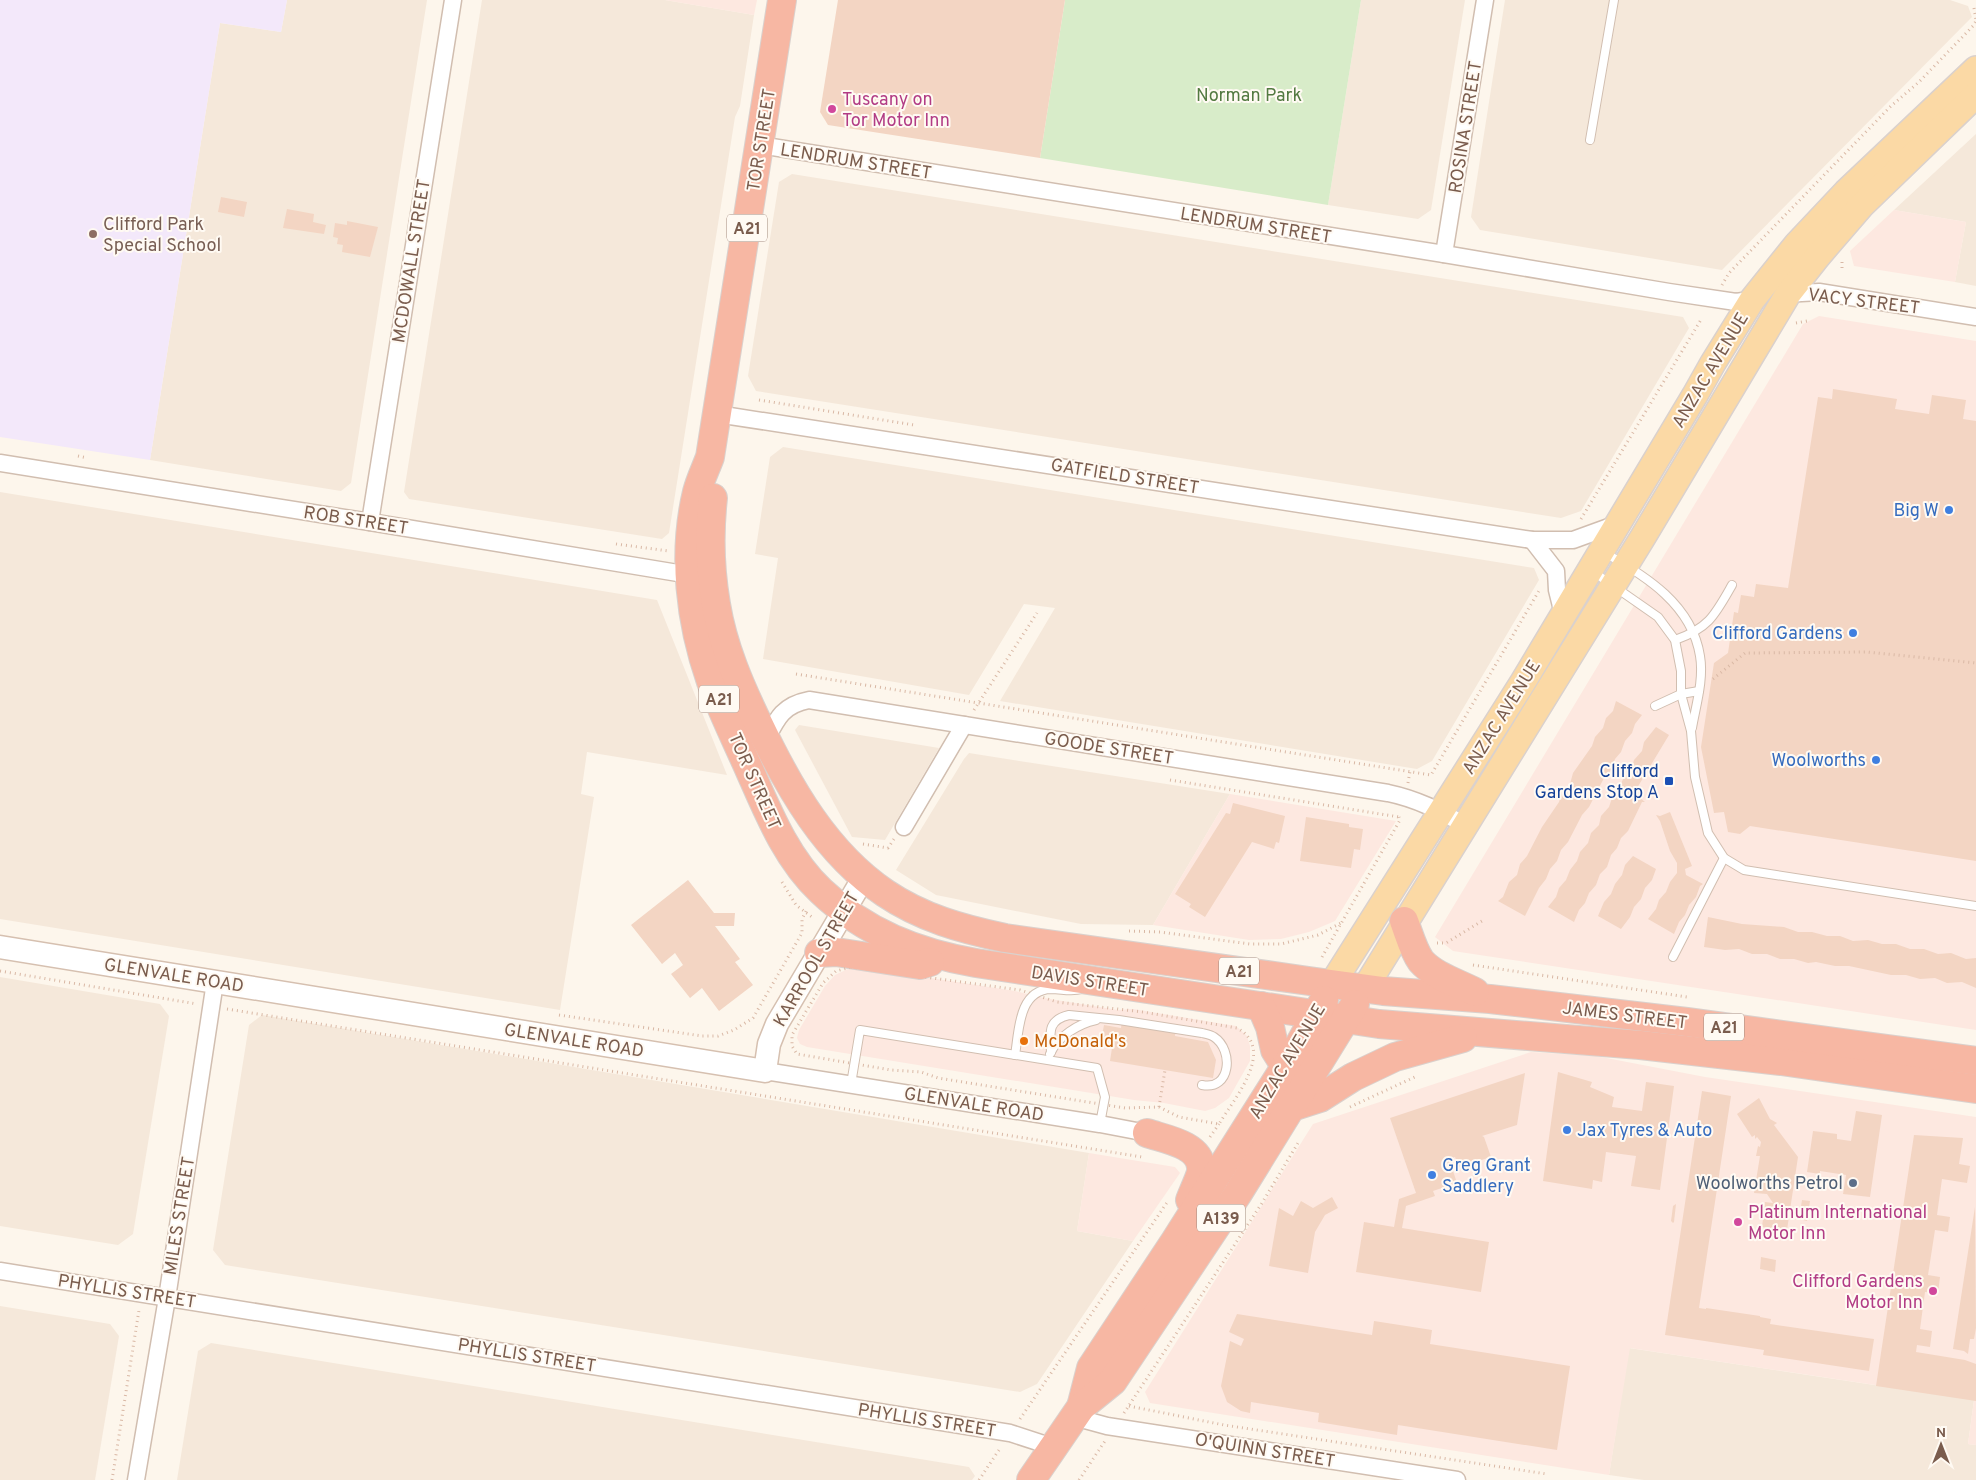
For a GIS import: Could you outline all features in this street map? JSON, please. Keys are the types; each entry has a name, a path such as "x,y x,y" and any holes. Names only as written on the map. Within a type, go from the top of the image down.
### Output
{"highway":[{"name":"TOR STREET","path":"782,0 710,457 714,492 710,546 701,576 696,626 712,684 772,822 797,863 820,891 844,910"},
{"name":"TOR STREET","path":"701,576 732,667 781,770 820,829 843,857 864,877"},
{"name":"DAVIS STREET","path":"864,877 885,893 933,919 959,928 1005,938 1325,973"},
{"name":"DAVIS STREET","path":"844,910 872,930 888,938 948,958 1347,1019"},
{"path":"1404,921 1420,959 1425,965 1433,971 1490,999"},
{"path":"819,953 836,952 920,964 948,958"},
{"name":"JAMES STREET","path":"1325,973 1364,988 1490,999 1687,1022 1976,1061"},
{"name":"ANZAC AVENUE","path":"1078,1412 1091,1368 1175,1241 1317,1014 1325,973"},
{"name":"ANZAC AVENUE","path":"1031,1480 1078,1412 1113,1381 1237,1195 1347,1019 1364,988"},
{"path":"1261,1006 1270,1028 1275,1050 1286,1066"},
{"name":"JAMES STREET","path":"1347,1019 1379,1024 1640,1046 1781,1061 1976,1088"},
{"path":"1292,1107 1320,1098 1353,1077 1395,1057 1481,1033"},
{"path":"1147,1133 1186,1147 1198,1156 1202,1168 1175,1241"}],"main road":[{"name":"ANZAC AVENUE","path":"1325,973 1442,812 1752,300 1821,218 1976,69"},
{"name":"ANZAC AVENUE","path":"1364,988 1619,575 1788,294 1839,230 1861,206 1974,99"}],"street":[{"name":"MCDOWALL STREET","path":"370,522 453,0"},
{"name":"ROSINA STREET","path":"1444,254 1485,0"},
{"name":"LENDRUM STREET","path":"760,145 1444,254 1669,292 1736,302 1752,300"},
{"name":"VACY STREET","path":"1752,300 1788,294 1819,292 1976,317"},
{"name":"GATFIELD STREET","path":"717,414 1532,540 1573,540 1617,524"},
{"name":"ROB STREET","path":"0,463 701,576"},
{"path":"1532,540 1556,571 1557,590 1563,614"},
{"name":"GOODE STREET","path":"766,740 782,712 798,702 809,700 1388,793 1416,800 1466,825"},
{"path":"904,827 964,725"},
{"name":"KARROOL STREET","path":"765,1071 769,1044 777,1024 864,877"},
{"name":"GLENVALE ROAD","path":"0,947 1147,1133"},
{"name":"MILES STREET","path":"136,1480 167,1298 216,982"},
{"name":"PHYLLIS STREET","path":"0,1271 1010,1433 1053,1447"},
{"name":"O'QUINN STREET","path":"1078,1412 1107,1426 1457,1480"}],"lane":[{"path":"1590,140 1614,0"},
{"path":"1595,560 1619,575 1658,587 1678,607 1694,633 1700,657 1699,691 1691,731"},
{"path":"1595,560 1619,575 1658,617 1675,640 1681,670 1681,694 1691,731 1695,777 1708,833 1724,858 1744,870 1976,906"},
{"path":"1675,640 1694,633 1715,615 1732,585"},
{"path":"1655,706 1681,694 1699,691"},
{"path":"1672,957 1724,858"},
{"path":"1015,1055 1022,1012 1026,1004 1035,995 1050,989 1073,992 1106,983"},
{"path":"1049,1060 1051,1052 1050,1031 1056,1021 1062,1016 1119,1020 1213,1036 1225,1052 1228,1063 1226,1074 1218,1083 1207,1086 1202,1085"},
{"path":"1051,1052 1064,1036 1075,1028 1100,1019"},
{"path":"851,1084 860,1030 1049,1060 1097,1068 1105,1097 1100,1124"}],"path":[{"path":"1721,288 1729,273 1891,106 1919,82 1973,26 1976,20 1974,8"},
{"path":"1578,523 1702,318"},
{"path":"796,674 1431,774 1541,586"},
{"path":"964,725 1037,613"},
{"path":"1699,691 1745,652 1867,652 1976,663"},
{"path":"1407,784 1410,771"},
{"path":"1170,780 1399,817"},
{"path":"1325,973 1341,924 1400,820 1401,811"},
{"path":"861,844 888,848 904,827"},
{"path":"559,1015 702,1036 718,1036 726,1033 753,1018 802,933 802,919 806,912"},
{"path":"1440,948 1434,943 1446,943 1482,921"},
{"path":"1123,931 1160,932 1250,944 1282,944 1318,935 1341,924"},
{"path":"1469,964 1694,998"},
{"path":"1198,1156 1219,1124 1253,1065 1253,1048 1250,1038 1246,1033 1237,1028 1143,1012 1056,1002 1020,990 851,967 843,968 836,972 823,983 792,1035 792,1046 802,1056 921,1072 938,1078 1104,1104 1135,1108 1159,1107 1179,1117 1219,1124"},
{"path":"0,971 211,1007 1103,1150"},
{"path":"1159,1107 1165,1070"},
{"path":"1343,1110 1387,1089"},
{"path":"1300,1139 1262,1203 1129,1406 1224,1425 1547,1474"},
{"path":"979,1480 1172,1196"},
{"path":"112,1480 142,1293"}],"shaded area":[{"name":"Clifford Park Special School","path":"0,0 287,0 281,32 220,23 150,460 0,437"},
{"path":"287,0 427,0 351,483 341,491 150,460 220,23 281,32"},
{"path":"482,0 665,0 754,15 740,106 735,117 669,533 662,539 409,499 404,492"},
{"path":"665,0 757,0 754,15"},
{"path":"1361,0 1465,0 1431,210 1418,219 1328,205"},
{"path":"1505,0 1950,0 1968,6 1972,17 1722,270 1480,230 1471,217"},
{"path":"1976,134 1976,286 1955,282 1966,222 1894,210"},
{"path":"792,174 1683,317 1689,328 1581,511 1561,518 756,391 748,376 779,182"},
{"path":"1894,210 1966,222 1955,282 1854,266 1850,251"},
{"path":"1819,316 1976,341 1976,1030 1453,951 1435,937 1803,324"},
{"path":"783,447 1534,568 1539,580 1432,761 1417,769 1000,701 1055,608 1024,604 969,695 763,659 778,558 755,554 770,457"},
{"path":"0,492 657,600 727,775 587,752 581,794 594,797 560,1010 0,919"},
{"path":"799,725 939,748 885,840 852,837 795,730"},
{"path":"969,753 1230,794 1153,925 1081,924 936,895 896,870"},
{"path":"1230,794 1396,821 1335,921 1309,932 1281,939 1249,940 1153,925"},
{"name":"McDonald's","path":"850,968 866,968 1015,991 1044,998 1118,1010 1133,1009 1236,1026 1247,1036 1250,1046 1250,1061 1229,1098 1215,1108 1205,1111 807,1047 800,1044 797,1038 799,1030 825,986 835,975"},
{"path":"0,977 160,1004 169,1016 133,1234 118,1245 0,1226"},
{"path":"262,1015 1089,1153 1077,1231 1133,1241 1037,1384 1020,1392 225,1265 213,1250 249,1025"},
{"path":"1531,1052 1596,1056 1705,1077 1976,1117 1976,1445 1968,1444 1974,1400 1630,1348 1609,1475 1150,1403 1145,1392 1313,1124"},
{"path":"1089,1153 1175,1167 1180,1173 1133,1241 1077,1231"},
{"path":"0,1306 110,1324 119,1336 95,1480 0,1480"},
{"path":"211,1343 969,1467 975,1476 972,1480 177,1480 198,1351"},
{"path":"1629,1348 1974,1400 1968,1444 1976,1445 1976,1480 1644,1480 1609,1475"}],"green space":[{"name":"Norman Park","path":"1065,0 1361,0 1328,205 1040,158"}],"building":[{"path":"838,0 1065,0 1040,158 828,125 820,112"},
{"path":"221,197 247,202 244,217 218,212"},
{"path":"287,209 314,214 313,222 326,225 324,234 283,228"},
{"path":"347,221 378,227 370,257 342,252 343,245 337,244 338,238 333,237 335,223 347,225"},
{"name":"Clifford Gardens","path":"1833,389 1897,399 1895,409 1929,414 1932,395 1966,400 1963,419 1976,421 1976,861 1750,826 1740,834 1728,832 1724,812 1714,813 1701,747 1714,663 1728,653 1734,612 1738,613 1741,595 1754,597 1756,584 1788,588 1818,397 1832,399"},
{"path":"1616,701 1642,715 1625,741 1611,770 1604,778 1568,842 1561,850 1557,861 1550,869 1525,916 1498,901 1503,897 1509,882 1517,875 1520,864 1527,856 1542,827 1559,802 1562,792 1570,784 1573,773 1592,746 1595,737 1603,728 1606,718 1613,711"},
{"path":"1656,727 1669,735 1634,793 1645,802 1642,802 1628,831 1621,838 1617,848 1611,855 1607,867 1600,874 1596,885 1589,893 1574,922 1548,907 1566,880 1580,852 1588,843 1591,833 1599,825 1601,816 1609,807 1623,779 1631,770 1634,760 1642,751 1644,742"},
{"path":"1233,803 1285,816 1279,843 1276,842 1274,849 1252,842 1205,917 1189,907 1191,904 1175,894 1226,813 1230,814"},
{"path":"1670,812 1692,866 1685,869 1686,875 1703,884 1679,922 1674,934 1648,919 1677,873 1677,863 1670,851 1660,821 1656,815 1660,816"},
{"path":"1306,817 1349,824 1349,827 1363,829 1360,850 1354,849 1351,868 1300,861"},
{"path":"1633,856 1656,869 1641,899 1621,929 1598,916 1604,902 1622,875 1625,865"},
{"path":"688,880 714,913 735,913 734,926 715,926 740,959 735,962 753,985 719,1011 702,988 690,998 671,974 683,965 675,953 662,964 631,925"},
{"path":"1708,917 1742,924 1784,927 1798,932 1840,936 1853,941 1868,940 1882,944 1896,944 1910,949 1924,949 1938,954 1951,953 1966,959 1976,958 1976,988 1962,982 1947,983 1935,978 1920,979 1849,966 1780,959 1767,954 1752,954 1739,949 1725,950 1704,947"},
{"name":"McDonald's","path":"1122,1019 1176,1028 1175,1036 1208,1042 1216,1060 1213,1078 1110,1061 1112,1048 1100,1046 1104,1025 1121,1028"},
{"path":"1558,1072 1592,1082 1590,1087 1614,1097 1612,1107 1642,1111 1646,1082 1674,1086 1660,1190 1631,1186 1636,1156 1606,1152 1602,1182 1593,1180 1592,1189 1543,1181"},
{"name":"Greg Grant Saddlery","path":"1525,1073 1517,1125 1482,1136 1491,1157 1459,1167 1455,1157 1449,1159 1457,1183 1433,1191 1435,1196 1406,1206 1402,1228 1489,1242 1481,1292 1356,1272 1364,1222 1394,1227 1399,1199 1416,1193 1390,1118"},
{"path":"1702,1091 1731,1096 1699,1308 1760,1316 1771,1319 1770,1324 1874,1339 1869,1371 1763,1355 1764,1350 1665,1335"},
{"path":"1759,1098 1770,1119 1777,1123 1774,1125 1798,1157 1787,1230 1762,1227 1765,1202 1773,1203 1767,1194 1754,1193 1760,1156 1756,1156 1761,1142 1757,1137 1755,1139 1755,1135 1752,1137 1737,1114"},
{"path":"1856,1111 1882,1115 1870,1197 1843,1194 1846,1175 1820,1171 1820,1174 1807,1172 1813,1131 1837,1134 1837,1139 1851,1141"},
{"path":"1914,1135 1963,1138 1959,1164 1970,1166 1967,1183 1942,1179 1937,1215 1950,1217 1948,1232 1935,1230 1928,1275 1940,1277 1938,1293 1925,1292 1920,1329 1932,1331 1930,1347 1917,1345 1916,1352 1965,1360 1976,1364 1976,1401 1876,1386"},
{"path":"1332,1197 1338,1208 1325,1215 1315,1232 1308,1273 1269,1266 1279,1208 1293,1216 1301,1201 1313,1208"},
{"path":"1802,1200 1810,1201 1807,1221 1799,1219"},
{"path":"1676,1204 1673,1223 1671,1221 1673,1206"},
{"path":"1975,1207 1976,1328 1974,1339 1970,1339 1968,1354 1964,1351 1953,1349"},
{"path":"1761,1257 1776,1260 1775,1272 1760,1269"},
{"path":"1237,1314 1372,1335 1374,1321 1432,1330 1430,1344 1570,1366 1557,1450 1398,1425 1397,1435 1318,1422 1319,1413 1251,1402 1250,1413 1241,1411 1227,1402 1221,1386 1230,1341 1241,1346 1244,1339 1229,1332"}],"place":[{"name":"Tuscany on Tor Motor Inn","path":"832,109"},
{"name":"Clifford Park Special School","path":"93,234"},
{"name":"Big W","path":"1949,510"},
{"name":"Clifford Gardens","path":"1853,633"},
{"name":"Woolworths","path":"1876,760"},
{"name":"Clifford Gardens Stop A","path":"1669,781"},
{"name":"McDonald's","path":"1024,1041"},
{"name":"Jax Tyres & Auto","path":"1567,1130"},
{"name":"Greg Grant Saddlery","path":"1432,1175"},
{"name":"Woolworths Petrol","path":"1853,1183"},
{"name":"Platinum International Motor Inn","path":"1738,1222"},
{"name":"Clifford Gardens Motor Inn","path":"1933,1291"}]}
